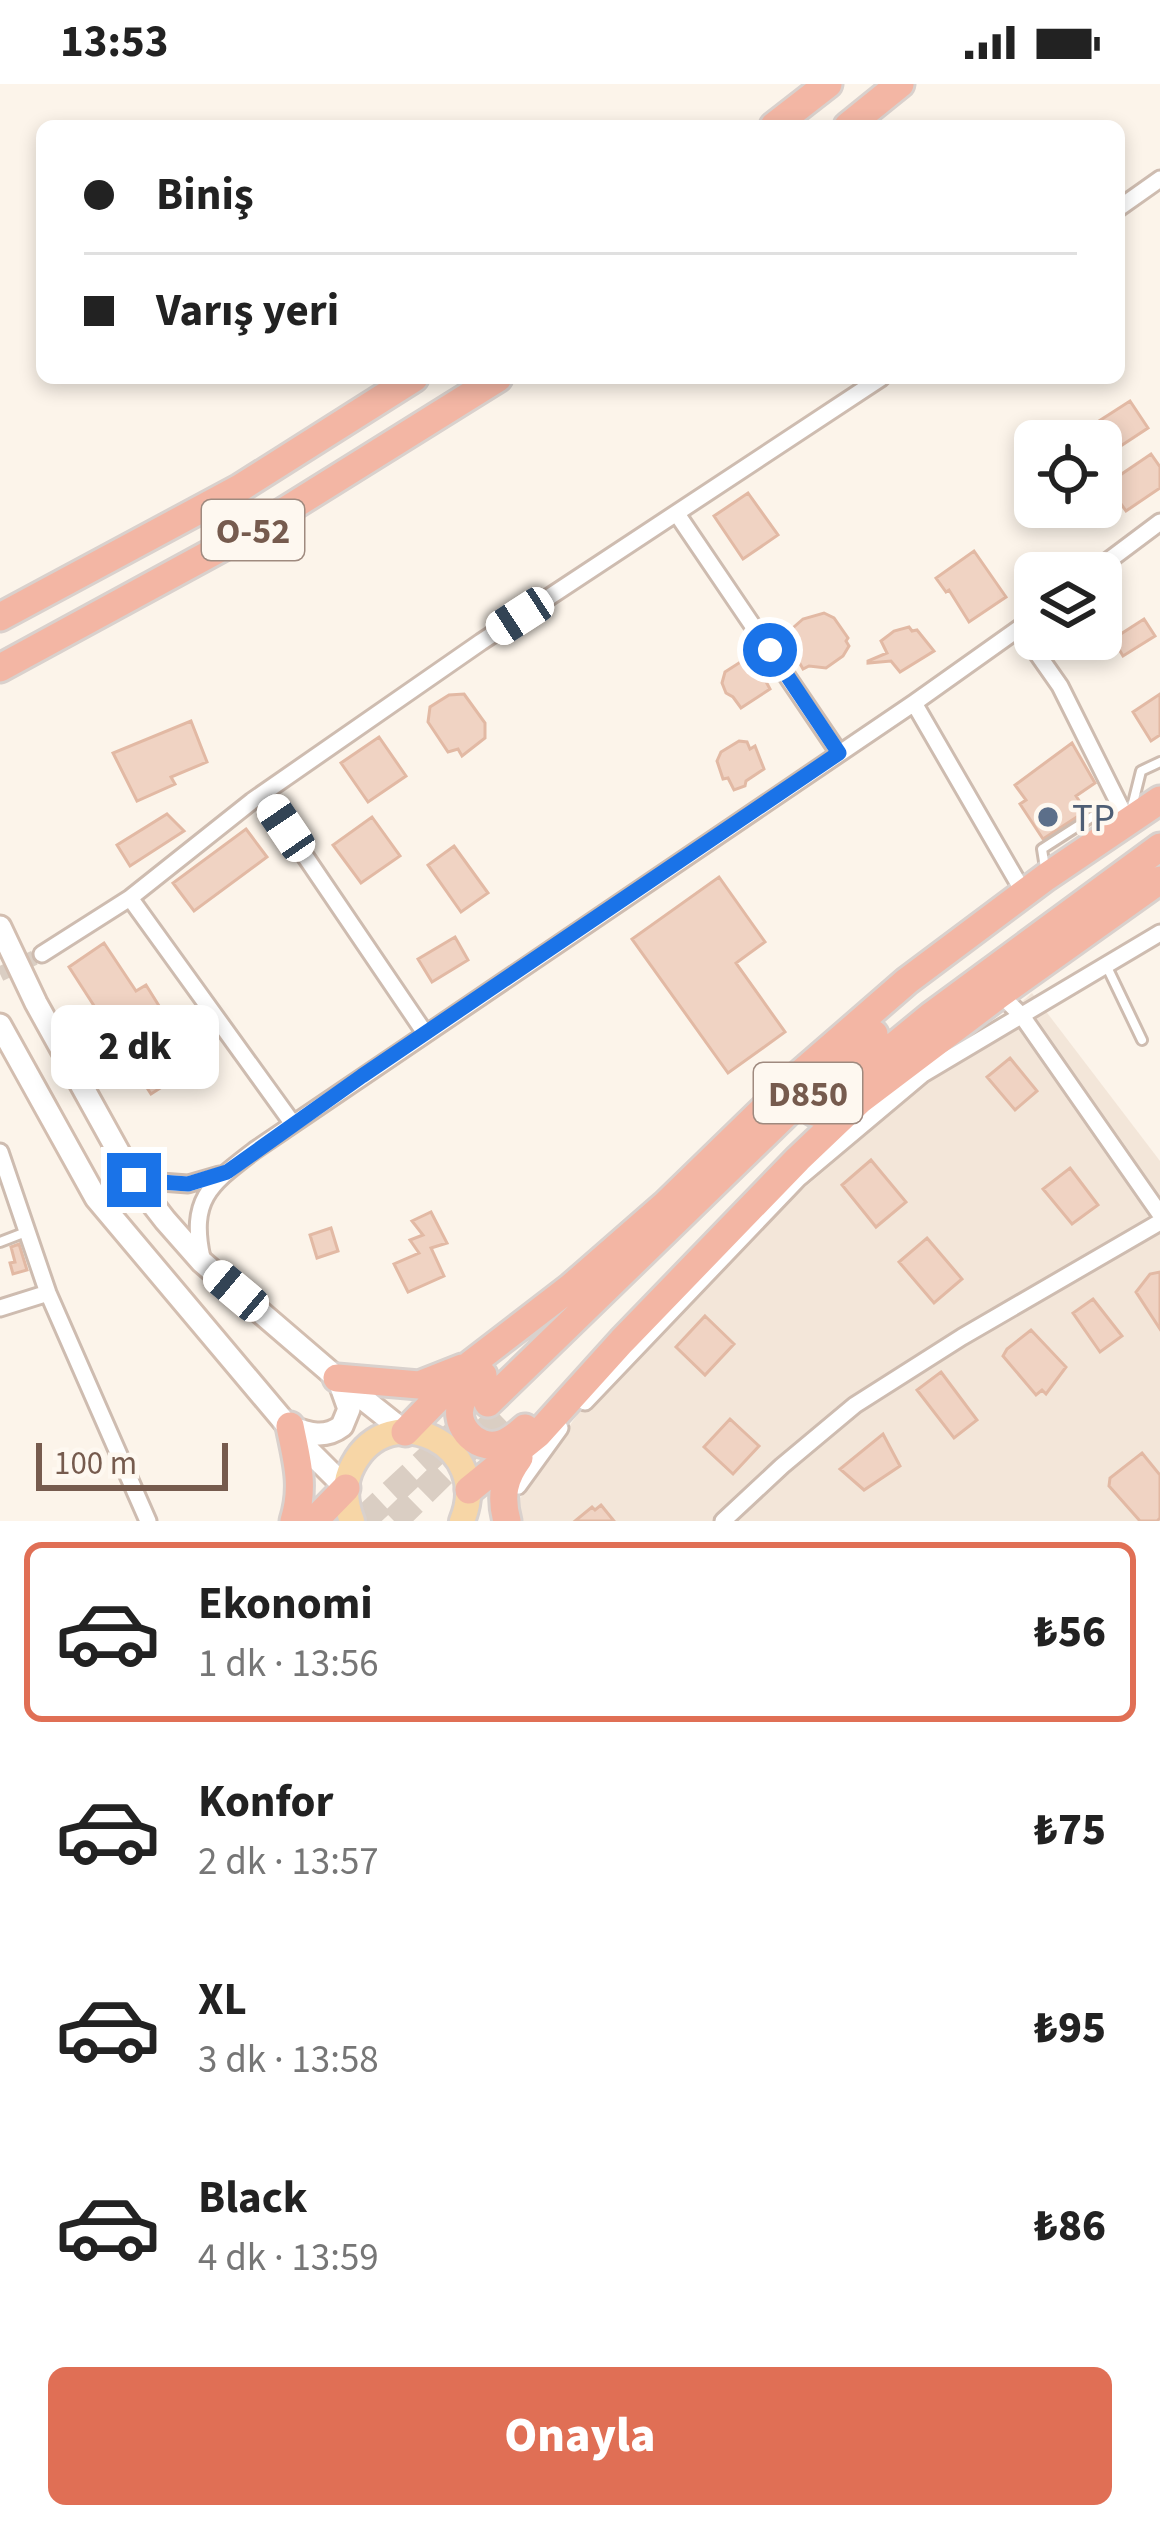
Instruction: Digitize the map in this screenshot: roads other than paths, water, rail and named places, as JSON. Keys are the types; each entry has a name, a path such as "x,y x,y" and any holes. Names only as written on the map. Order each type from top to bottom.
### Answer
{"highway":[{"path":"781,120 828,84"},
{"path":"855,120 900,84"},
{"name":"O-52","path":"0,617 240,488 405,384"},
{"name":"O-52","path":"0,668 259,527 488,384"},
{"path":"622,1341 513,1438 485,1445 468,1435 459,1415 465,1394 800,1074 907,981 1035,885 1160,800"},
{"name":"D850","path":"1160,820 1044,898 908,1004 797,1103 495,1410 818,1108 932,1015 1160,848"},
{"path":"503,1517 508,1474 538,1434 798,1160 860,1100 1160,880"},
{"path":"405,1432 472,1364 571,1288"},
{"path":"338,1378 419,1385 472,1364"},
{"path":"290,1426 301,1480 294,1521"},
{"path":"469,1490 538,1434"},
{"path":"314,1521 346,1488"}],"main road":[{"path":"352,1521 346,1488 355,1460 376,1440 405,1432 431,1436 452,1451 464,1469 469,1502 462,1521"},
{"path":"469,1490 503,1517"}],"street":[{"path":"1125,204 1160,179"},
{"path":"42,954 130,898 263,794 482,642 872,384"},
{"path":"677,514 839,753"},
{"path":"1120,552 1160,522"},
{"path":"202,1262 196,1224 209,1188 227,1172 1014,632"},
{"path":"1042,660 1060,686 1128,822"},
{"path":"914,703 1035,885"},
{"path":"263,794 425,1034"},
{"path":"130,898 293,1124"},
{"path":"0,927 36,1003 134,1180 202,1262 405,1432"},
{"path":"503,1517 524,1475 559,1429 798,1179 923,1074 1160,933"},
{"path":"723,1521 855,1405 1160,1218 1022,1016 1000,994"},
{"path":"0,1025 96,1198 308,1450 346,1488"},
{"path":"0,1152 48,1292 148,1521"},
{"path":"134,1180 188,1184 227,1172"},
{"path":"0,1307 48,1292"},
{"path":"290,1426 325,1435 342,1426 349,1408 338,1378"}],"lane":[{"path":"1128,822 1142,771 1160,761"},
{"path":"1106,966 1142,1040"},
{"path":"0,1242 26,1232"}],"tunnel":[{"path":"0,974 42,954"},
{"path":"362,1521 488,1403"},
{"path":"394,1521 501,1416"}],"place":[{"name":"TP","path":"1048,817"}]}
